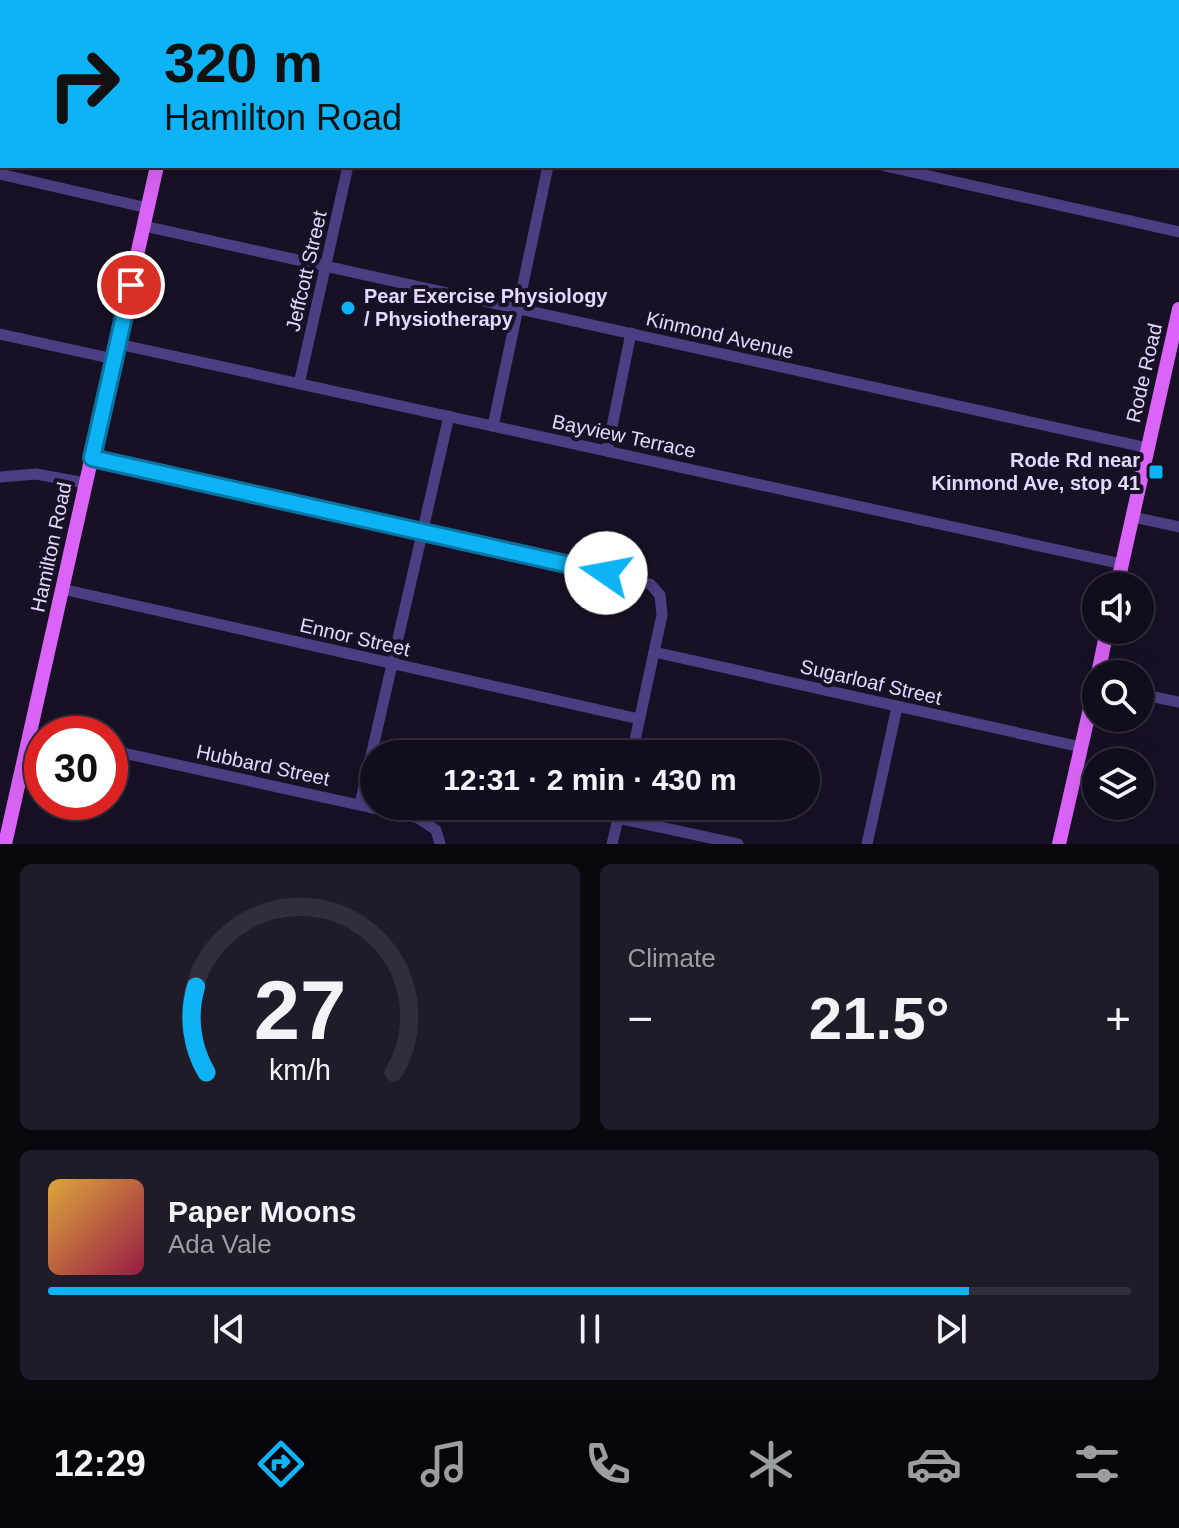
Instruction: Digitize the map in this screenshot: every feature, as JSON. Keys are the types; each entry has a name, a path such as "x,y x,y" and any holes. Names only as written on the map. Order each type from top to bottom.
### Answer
{"main road":[{"name":"Hamilton Road","path":"39,716 62,589 157,168"},
{"name":"Rode Road","path":"1120,572 1148,448 1175,349 1179,309"},
{"path":"1059,844 1085,732"},
{"name":"Hamilton Road","path":"5,844 24,777"}],"street":[{"name":"Jeffcott Street","path":"299,384 348,168"},
{"path":"493,426 548,168"},
{"path":"894,168 1179,232"},
{"path":"0,174 148,208"},
{"name":"Kinmond Avenue","path":"144,226 1148,448"},
{"path":"607,451 631,333"},
{"path":"0,334 114,359"},
{"name":"Bayview Terrace","path":"118,344 1122,564"},
{"path":"375,740 449,416"},
{"path":"92,458 650,584 658,591 662,615 635,740"},
{"path":"0,477 46,474 85,483"},
{"path":"1133,517 1179,527"},
{"name":"Ennor Street","path":"62,589 639,719"},
{"name":"Sugarloaf Street","path":"654,652 1081,747"},
{"path":"1154,697 1179,702"},
{"path":"867,844 897,707"},
{"name":"Hubbard Street","path":"128,754 360,804"},
{"name":"Hubbard Street","path":"421,820 436,830 440,844"},
{"path":"612,844 617,820"},
{"path":"649,820 738,844"}],"place":[{"name":"Pear Exercise Physiology / Physiotherapy","path":"348,308"},
{"name":"Rode Rd near Kinmond Ave, stop 41","path":"1156,472"}],"route":[{"path":"131,285 92,458 606,573"}]}
